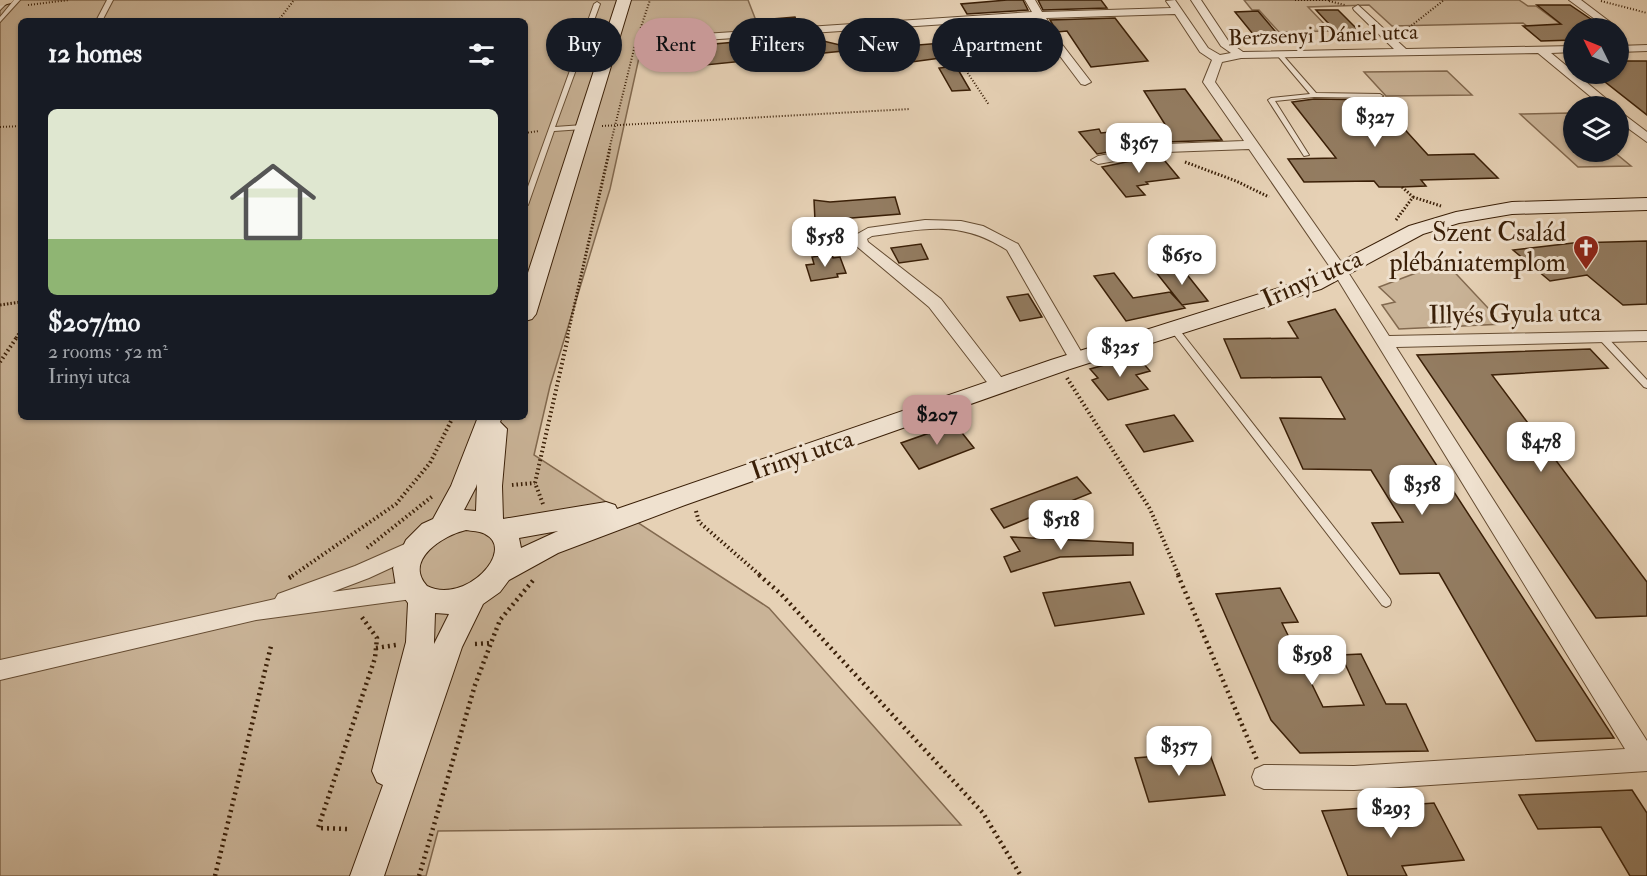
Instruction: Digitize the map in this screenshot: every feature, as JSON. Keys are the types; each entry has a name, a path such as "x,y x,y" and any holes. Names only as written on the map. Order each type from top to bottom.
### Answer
{"street":[{"path":"528,304 624,0"},
{"path":"1030,0 1056,44 1085,82"},
{"path":"1170,0 1204,50 1218,59"},
{"path":"1196,0 1225,44 1241,55"},
{"path":"1574,0 1600,18"},
{"path":"1358,8 1404,53"},
{"path":"1016,18 1040,15 1178,12"},
{"path":"717,36 932,22"},
{"path":"1629,39 1644,48"},
{"path":"1629,49 1644,48"},
{"path":"1540,49 1597,96"},
{"name":"Berzsenyi Dániel utca","path":"1563,49 1241,55 1218,59 1209,82 1339,269 1646,759"},
{"path":"1629,123 1647,138"},
{"path":"1098,160 1153,150 1253,145"},
{"name":"Irinyi utca","path":"502,571 548,534 684,496 1068,362 1175,330 1314,284 1416,230 1489,211 1536,207 1647,204"},
{"path":"999,386 935,303 861,244 859,237 868,232 939,224 979,227 996,234 1012,247 1068,362"},
{"name":"Illyés Gyula utca","path":"1385,342 1647,336"},
{"path":"442,526 463,486 489,420"},
{"path":"495,526 489,486 497,420"},
{"path":"0,670 256,611 359,597 417,594 446,602 473,596 485,589 502,571 509,549 507,538 495,526 466,520 442,526 431,532 414,548 408,559 407,581 417,594 420,642 391,755 367,876"},
{"name":"Irinyi utca","path":"495,526 548,534"},
{"path":"256,611 362,572 414,548"},
{"path":"367,876 448,645 473,596"},
{"path":"1264,777 1354,778 1646,759"}],"lane":[{"path":"0,8 6,2 17,0"},
{"path":"101,18 110,0"},
{"path":"0,20 6,2"},
{"path":"528,196 597,4"},
{"path":"1279,54 1314,95"},
{"path":"1306,155 1271,99 1314,95 1380,96"},
{"path":"551,129 583,127"},
{"path":"1175,330 1386,602"},
{"path":"1603,338 1647,385"}],"path":[{"path":"6,2 69,0"},
{"path":"280,18 294,0"},
{"path":"418,876 475,685 491,643 501,620 548,562 548,534 535,483 615,125 635,45 650,0"},
{"path":"1295,0 1331,0"},
{"path":"1325,0 1358,8"},
{"path":"1391,40 1444,0"},
{"path":"1595,0 1647,13"},
{"path":"965,72 989,105"},
{"path":"583,127 910,109"},
{"path":"0,127 18,126"},
{"path":"1153,150 1236,181 1300,212"},
{"path":"1380,248 1413,197 1402,187"},
{"path":"0,305 18,302"},
{"path":"0,362 18,335"},
{"path":"1068,362 1150,509 1264,777"},
{"path":"280,584 396,504 430,463 452,420"},
{"path":"489,486 535,483"},
{"path":"362,572 360,559 364,551 428,499 446,489 463,486"},
{"path":"684,496 699,522 781,594 983,813 1021,876"},
{"path":"347,829 318,828 375,658 377,638 359,613 359,597"},
{"path":"215,876 271,646"}],"shaded area":[{"path":"0,0 748,0 755,18 729,18 729,38 717,39 717,18 634,18 634,72 636,72 610,189 550,386 534,455 769,608 961,825 438,831 426,876 0,876"},
{"path":"1244,0 1519,0 1528,6 1536,6 1563,26 1563,29 1532,30 1523,23 1392,26 1369,5 1308,7 1331,31 1279,32 1259,10 1252,10"},
{"path":"1447,71 1472,95 1386,96 1364,72"},
{"path":"1563,113 1563,153 1520,114"},
{"path":"1573,162 1626,162 1631,166 1578,167"},
{"path":"1445,262 1503,324 1399,329 1382,305 1395,302 1379,287"}],"building":[{"path":"1023,0 1028,10 967,14 961,4"},
{"path":"1038,0 1101,0 1107,8 1043,10"},
{"path":"1537,5 1570,5 1589,18 1563,18 1563,40 1541,41 1523,26 1561,24"},
{"path":"1316,10 1338,10 1364,36 1341,37"},
{"path":"1258,11 1281,38 1257,39 1235,12"},
{"path":"1115,18 1148,61 1091,67 1067,31 1063,31 1063,20"},
{"path":"826,42 838,44 838,52 826,53"},
{"path":"729,43 729,63 717,64 717,44"},
{"path":"932,44 932,59 920,61 920,45"},
{"path":"1629,61 1647,61 1647,115 1629,101 1629,96 1623,96 1608,84 1629,84"},
{"path":"941,72 960,72 970,90 952,91"},
{"path":"1185,89 1222,140 1166,142 1097,154 1079,132 1099,129 1101,133 1166,126 1144,91"},
{"path":"1314,99 1378,100 1428,155 1474,154 1498,178 1421,180 1426,186 1402,187 1379,187 1374,181 1304,182 1288,159 1336,158 1292,102"},
{"path":"1160,155 1179,178 1146,182 1148,184 1137,186 1145,195 1126,197 1102,167"},
{"path":"895,197 900,214 815,221 814,200 830,202"},
{"name":"Szent Család plébániatemplom","path":"1647,241 1647,304 1623,305 1587,275 1550,281 1513,250 1573,243"},
{"path":"921,244 928,259 899,263 891,248"},
{"path":"832,254 833,258 840,257 846,273 837,274 838,277 811,281 806,265 814,264 812,257"},
{"path":"1181,267 1208,301 1182,305 1155,271"},
{"path":"1114,273 1133,298 1170,292 1185,308 1126,321 1094,276"},
{"path":"1028,294 1042,317 1020,321 1007,297"},
{"path":"1335,309 1614,738 1536,741 1439,573 1400,574 1372,523 1403,522 1371,470 1303,469 1280,418 1345,419 1321,377 1241,378 1224,339 1298,338 1288,322"},
{"path":"1590,349 1608,368 1492,375 1647,582 1647,616 1596,618 1417,355"},
{"path":"1137,356 1150,371 1136,375 1148,389 1108,400 1092,380 1098,378 1090,369"},
{"path":"1174,415 1193,441 1144,452 1126,425"},
{"path":"955,424 974,448 919,469 901,443"},
{"path":"1077,477 1091,493 1004,528 991,509"},
{"path":"1011,537 1133,543 1133,555 1060,557 1011,572 1004,557 1020,551"},
{"path":"1130,582 1144,614 1055,626 1043,593"},
{"path":"1280,588 1298,622 1282,623 1323,707 1364,705 1341,655 1361,654 1386,704 1406,704 1428,751 1300,753 1271,720 1216,594"},
{"path":"1209,752 1225,795 1149,802 1135,758"},
{"path":"1632,790 1647,813 1647,876 1630,876 1601,827 1538,829 1519,795"},
{"path":"1434,803 1464,860 1402,866 1407,876 1348,876 1322,811"}],"place":[{"name":"Szent Család plébániatemplom","path":"1586,271"}]}
